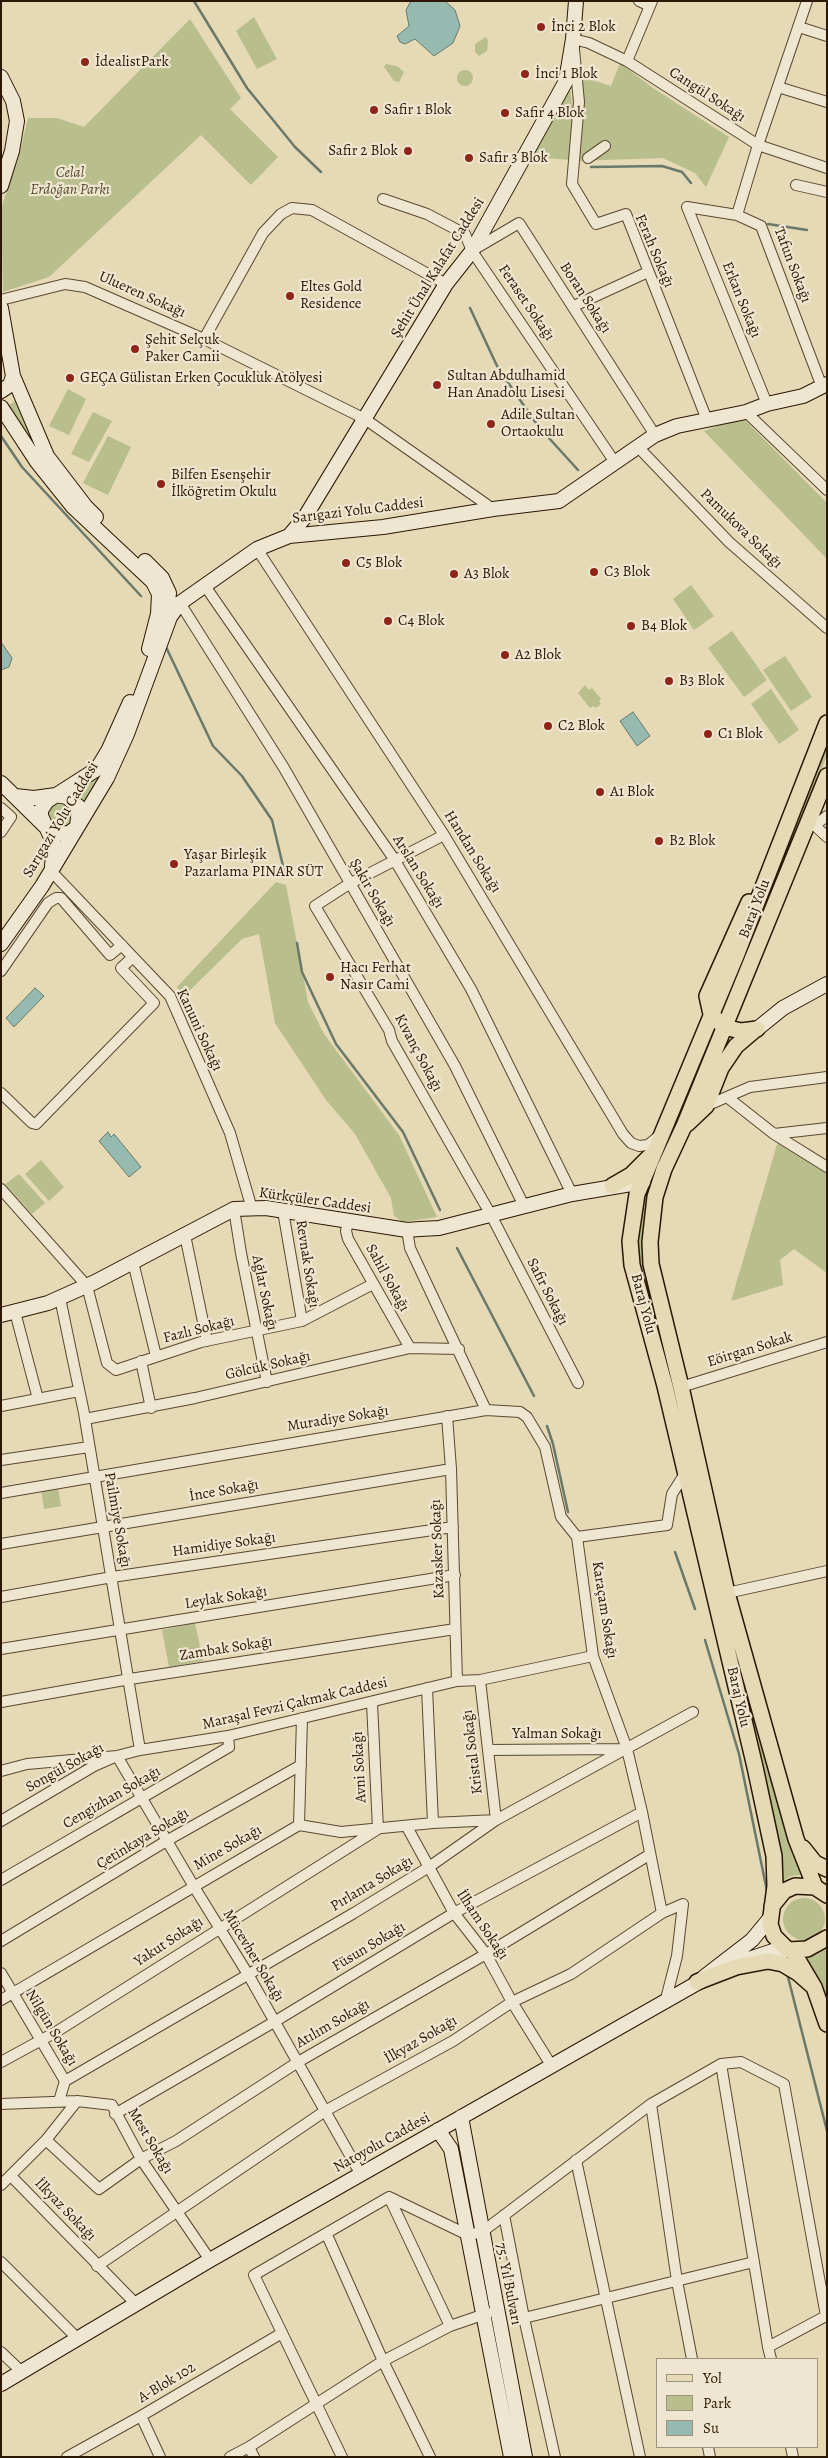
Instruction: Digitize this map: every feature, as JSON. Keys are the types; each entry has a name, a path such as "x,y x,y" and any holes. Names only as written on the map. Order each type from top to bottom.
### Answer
{"main road":[{"name":"Baraj Yolu","path":"822,1889 796,1839 720,1595 632,1265 630,1241 637,1194 772,866 826,727"},
{"name":"Baraj Yolu","path":"771,1912 776,1886 774,1856 720,1595 681,1387 651,1264 652,1219 655,1197 664,1169 813,823 827,776"},
{"path":"711,1014 724,1027 741,1031 757,1029"},
{"path":"721,1068 736,1046 757,1029"},
{"path":"684,1126 706,1106 724,1059 723,1051 716,1045 706,1042 699,1045"},
{"path":"612,1186 644,1163 656,1148"},
{"path":"643,1182 664,1169"},
{"path":"666,1391 681,1387"},
{"path":"796,1839 815,1863 827,1869"},
{"path":"822,1889 795,1886 784,1891 771,1912 774,1936 790,1950 814,1987 827,2024"},
{"path":"790,1950 807,1949 827,1938"},
{"path":"698,1982 736,1967 768,1961 783,1964 798,1973 814,1987"}],"street":[{"name":"Şehit Ünal Kalafat Caddesi","path":"289,536 305,517 446,284 472,251 566,80 573,39 576,1"},
{"path":"627,61 651,4 639,1"},
{"path":"737,215 806,1"},
{"path":"799,27 827,36"},
{"name":"Cangül Sokağı","path":"573,39 589,43 627,61 758,145 827,168"},
{"name":"Ferah Sokağı","path":"573,39 579,102 572,184 596,224 626,214 707,420"},
{"path":"1,77 13,101 17,122 12,151 1,186"},
{"path":"778,87 827,102"},
{"path":"588,158 605,146"},
{"path":"796,185 827,192"},
{"name":"Feraset Sokağı","path":"383,199 427,214 465,234 472,251 614,461"},
{"name":"Tafun Sokağı","path":"687,207 737,215 756,222 765,231 824,386"},
{"name":"Erkan Sokağı","path":"687,207 767,404"},
{"path":"204,339 262,233 280,214 292,208 312,210 446,284"},
{"name":"Boran Sokağı","path":"472,251 519,223 655,435"},
{"path":"574,306 648,272"},
{"name":"Ulueren Sokağı","path":"2,309 65,284 85,287 204,339 365,419 493,509"},
{"path":"2,309 14,376 47,456 86,507 162,578 169,593 168,614 160,640"},
{"path":"1,390 10,385 14,376"},
{"name":"Sarıgazi Yolu Caddesi","path":"1,944 51,871 107,778 127,734 160,640 170,618 180,603 257,549 289,536 383,527 493,509 559,501 614,461 655,435 677,426 746,412 767,404 803,396 824,386"},
{"path":"1,407 37,462 72,506 152,582 159,594 158,614"},
{"path":"746,412 827,490"},
{"name":"Pamukova Sokağı","path":"638,447 729,542 827,628"},
{"name":"Handan Sokağı","path":"257,549 444,835 623,1134 631,1143 639,1146 648,1145 656,1140 663,1130"},
{"path":"51,871 54,844 41,816 41,810 46,801 97,769 108,751 130,703 162,601 169,593 178,593 205,586"},
{"name":"Arslan Sokağı","path":"205,586 394,859 472,988 572,1194"},
{"name":"Şakir Sokağı","path":"180,603 284,768 455,1066 524,1206"},
{"path":"1,783 47,830 59,835 69,833 77,827 79,807 67,797 56,795 34,798 15,796"},
{"path":"1,808 11,817 1,832"},
{"path":"827,816 813,823 827,837"},
{"name":"Kıvanç Sokağı","path":"444,835 394,859 349,884 315,906 389,1030 392,1041 491,1214"},
{"name":"Kanuni Sokağı","path":"51,871 170,997 230,1133 252,1209"},
{"path":"1,971 48,903 56,898 61,898 154,1003 36,1124 32,1123 1,1093"},
{"path":"110,955 122,946"},
{"path":"121,968 133,957"},
{"path":"757,1029 783,1008 827,984"},
{"path":"706,1106 750,1087 827,1077"},
{"path":"727,1097 774,1134 827,1168"},
{"path":"774,1134 827,1128"},
{"name":"Kürkçüler Caddesi","path":"8,1314 60,1298 87,1286 234,1209 284,1211 407,1230 439,1228 572,1194 643,1182"},
{"path":"1,1189 87,1286"},
{"name":"Ağlar Sokağı","path":"234,1209 267,1382"},
{"name":"Revnak Sokağı","path":"284,1211 302,1321"},
{"name":"Safir Sokağı","path":"491,1214 578,1383"},
{"name":"Sahil Sokağı","path":"348,1221 346,1231 348,1239 410,1348"},
{"path":"407,1230 410,1248 486,1410 520,1412 527,1417 545,1447 561,1517 578,1536 667,1524 672,1494 686,1472"},
{"path":"186,1234 207,1341"},
{"path":"133,1262 156,1356"},
{"name":"Fazlı Sokağı","path":"87,1286 109,1366 121,1369 156,1356 207,1341 302,1321 373,1284"},
{"name":"Pailmiye Sokağı","path":"60,1298 104,1527 140,1750"},
{"path":"8,1314 38,1399"},
{"name":"Eöirgan Sokak","path":"681,1387 827,1342"},
{"name":"Gölcük Sokağı","path":"84,1419 151,1408 410,1348 459,1349"},
{"path":"141,1361 151,1408"},
{"path":"1,1406 79,1391"},
{"name":"Muradiye Sokağı","path":"1,1493 486,1410"},
{"name":"Kazasker Sokağı","path":"447,1416 451,1469 457,1681"},
{"path":"1,1460 89,1446"},
{"name":"İnce Sokağı","path":"1,1544 451,1469"},
{"name":"Hamidiye Sokağı","path":"1,1597 112,1577 452,1527"},
{"name":"Karaçam Sokağı","path":"578,1536 593,1656 626,1749 642,1812 662,1914"},
{"path":"720,1595 827,1571"},
{"name":"Leylak Sokağı","path":"1,1649 455,1575"},
{"name":"Zambak Sokağı","path":"1,1702 130,1679 455,1629"},
{"name":"Maraşal Fevzi Çakmak Caddesi","path":"1,1771 28,1764 118,1756 140,1750 228,1736 372,1703 457,1681 480,1680 593,1656"},
{"name":"Kristal Sokağı","path":"480,1680 496,1820"},
{"path":"427,1688 433,1822"},
{"name":"Avni Sokağı","path":"372,1703 378,1829"},
{"name":"Pırlanta Sokağı","path":"66,2081 249,1976 429,1867 496,1820 693,1712"},
{"path":"302,1718 299,1825 341,1832 407,1827 433,1822 496,1820"},
{"name":"Cengizhan Sokağı","path":"1,1880 229,1746 228,1736"},
{"name":"Yalman Sokağı","path":"488,1750 626,1749"},
{"name":"Mücevher Sokağı","path":"118,1756 193,1886 249,1976 360,2173"},
{"name":"Songül Sokağı","path":"1,1821 94,1766 118,1756"},
{"name":"Çetinkaya Sokağı","path":"1,1941 168,1840 301,1765"},
{"name":"Füsun Sokağı","path":"116,2114 274,2022 454,1913 642,1812"},
{"name":"Mine Sokağı","path":"1,2000 299,1825"},
{"name":"İlham Sokağı","path":"407,1827 454,1913 486,1954 512,2002 551,2065"},
{"name":"Yakut Sokağı","path":"1,2062 41,2040 378,1829"},
{"name":"Atılım Sokağı","path":"46,2140 99,2189 141,2159 176,2141 298,2062 486,1954 650,1855"},
{"name":"İlkyaz Sokağı","path":"97,2266 325,2111 453,2041 512,2002 571,1974 662,1914 683,1904 677,1956 666,1999"},
{"path":"698,1982 752,1940 771,1912"},
{"name":"Natoyolu Caddesi","path":"1,2384 135,2303 666,1999 752,1957 776,1950 790,1950"},
{"name":"Nilgün Sokağı","path":"1,1973 66,2081 59,2101"},
{"path":"389,2197 468,2235 482,2232 651,2104 721,2064 742,2062 784,2084 826,2316 768,2347"},
{"path":"721,2064 771,2358"},
{"path":"1,2185 46,2140 77,2101"},
{"name":"Mest Sokağı","path":"1,2104 77,2101 112,2105 141,2159 210,2260"},
{"path":"651,2104 677,2281 692,2358"},
{"name":"75. Yıl Bulvarı","path":"461,2117 482,2232 490,2312 511,2457"},
{"name":"75. Yıl Bulvarı","path":"438,2130 451,2149 468,2235 490,2312 525,2457"},
{"path":"576,2160 640,2457"},
{"name":"İlkyaz Sokağı","path":"11,2176 135,2303"},
{"path":"342,2457 254,2275 327,2235 389,2197"},
{"path":"389,2197 450,2326"},
{"path":"504,2215 524,2318 555,2457"},
{"path":"327,2235 383,2361 430,2457"},
{"path":"1,2262 77,2338"},
{"path":"524,2318 754,2262"},
{"path":"230,2457 252,2452 317,2403 383,2361 450,2326 490,2312"},
{"name":"A-Blok 102","path":"71,2456 282,2333"},
{"path":"1,2352 22,2372"},
{"path":"141,2416 160,2457"}],"green space":[{"path":"254,17 277,59 257,69 236,31"},
{"name":"Celal Erdoğan Parkı","path":"190,19 241,98 230,109 278,157 251,185 201,135 49,277 3,292 1,208 18,160 28,118 57,118 84,127"},
{"path":"486,37 488,41 487,51 479,56 475,52 475,44"},
{"path":"620,63 653,88 729,137 706,187 695,173 663,158 577,161 580,76 611,86"},
{"path":"386,64 397,66 404,72 399,82 394,81 384,67"},
{"path":"465,70 471,72 473,78 471,84 465,86 459,84 457,78 459,72"},
{"path":"570,87 573,112 570,160 532,157"},
{"path":"68,389 86,399 69,435 49,426"},
{"path":"18,399 39,449 6,407"},
{"path":"93,412 112,421 89,462 71,454"},
{"path":"742,417 827,503 827,559 704,431"},
{"path":"108,436 131,447 108,495 83,483"},
{"path":"691,585 714,616 694,630 673,599"},
{"path":"732,631 767,680 744,697 708,648"},
{"path":"785,656 812,697 791,711 763,670"},
{"path":"585,685 589,690 592,688 601,699 599,701 601,704 596,708 593,706 590,708 578,693"},
{"path":"771,689 799,730 779,744 751,704"},
{"path":"827,737 827,755 728,1013 721,1009"},
{"path":"102,772 85,802 73,789"},
{"path":"55,802 65,802 72,809 72,819 65,826 55,826 48,819 48,809"},
{"path":"276,882 286,885 308,1002 324,1034 399,1135 437,1217 403,1222 394,1216 391,1198 355,1134 326,1100 275,1023 259,934 242,939 183,997 177,987"},
{"path":"712,1027 719,1030 660,1162 656,1160 677,1119"},
{"path":"778,1141 827,1173 827,1273 794,1249 780,1260 783,1285 731,1301"},
{"path":"41,1160 64,1187 49,1201 25,1174"},
{"path":"19,1174 45,1203 32,1214 5,1184"},
{"path":"645,1187 650,1188 645,1231 674,1377 669,1378 640,1266 637,1233"},
{"path":"58,1487 61,1506 44,1509 41,1490"},
{"path":"195,1623 203,1661 169,1667 162,1630"},
{"path":"751,1704 787,1839 801,1875 791,1876 780,1883 747,1706"},
{"path":"800,1898 808,1898 819,1904 825,1919 819,1934 808,1940 800,1940 789,1934 783,1923 783,1915 789,1904"},
{"path":"826,1947 827,2010 803,1957 815,1954"}],"water":[{"path":"411,1 445,1 455,10 460,26 453,43 434,56 415,39 405,44 400,42 397,36 409,26 406,10"},
{"path":"1,642 12,658 9,667 1,670"},
{"path":"633,712 650,736 637,746 620,721"},
{"path":"35,988 44,996 14,1027 6,1018"},
{"path":"108,1132 111,1137 114,1134 141,1167 129,1177 99,1141"}],"waterway":[{"path":"194,1 247,88 295,147 321,172"},
{"path":"591,167 662,166 682,172 691,183"},
{"path":"768,224 807,230"},
{"path":"470,308 498,368 538,426 578,470"},
{"path":"1,436 22,467 141,596"},
{"path":"166,647 213,746 242,776 272,820 284,870"},
{"path":"297,943 302,972 336,1044 403,1132 440,1210"},
{"path":"457,1248 534,1396"},
{"path":"547,1426 553,1444 568,1512"},
{"path":"675,1552 695,1609"},
{"path":"705,1640 739,1754 767,1891"},
{"path":"787,1973 827,2131"}],"place":[{"name":"İnci 2 Blok","path":"541,27"},
{"name":"İdealistPark","path":"85,62"},
{"name":"İnci 1 Blok","path":"525,74"},
{"name":"Safir 1 Blok","path":"374,110"},
{"name":"Safir 4 Blok","path":"505,113"},
{"name":"Safir 2 Blok","path":"408,151"},
{"name":"Safir 3 Blok","path":"469,158"},
{"name":"Eltes Gold Residence","path":"290,296"},
{"name":"Şehit Selçuk Paker Camii","path":"135,349"},
{"name":"GEÇA Gülistan Erken Çocukluk Atölyesi","path":"70,378"},
{"name":"Sultan Abdulhamid Han Anadolu Lisesi","path":"437,385"},
{"name":"Adile Sultan Ortaokulu","path":"491,424"},
{"name":"Bilfen Esenşehir İlköğretim Okulu","path":"161,484"},
{"name":"C5 Blok","path":"346,563"},
{"name":"C3 Blok","path":"594,572"},
{"name":"A3 Blok","path":"454,574"},
{"name":"C4 Blok","path":"388,621"},
{"name":"B4 Blok","path":"631,626"},
{"name":"A2 Blok","path":"505,655"},
{"name":"B3 Blok","path":"669,681"},
{"name":"C2 Blok","path":"548,726"},
{"name":"C1 Blok","path":"708,734"},
{"name":"A1 Blok","path":"600,792"},
{"name":"B2 Blok","path":"659,841"},
{"name":"Yaşar Birleşik Pazarlama PINAR SÜT","path":"174,864"},
{"name":"Hacı Ferhat Nasır Cami","path":"330,977"}]}
